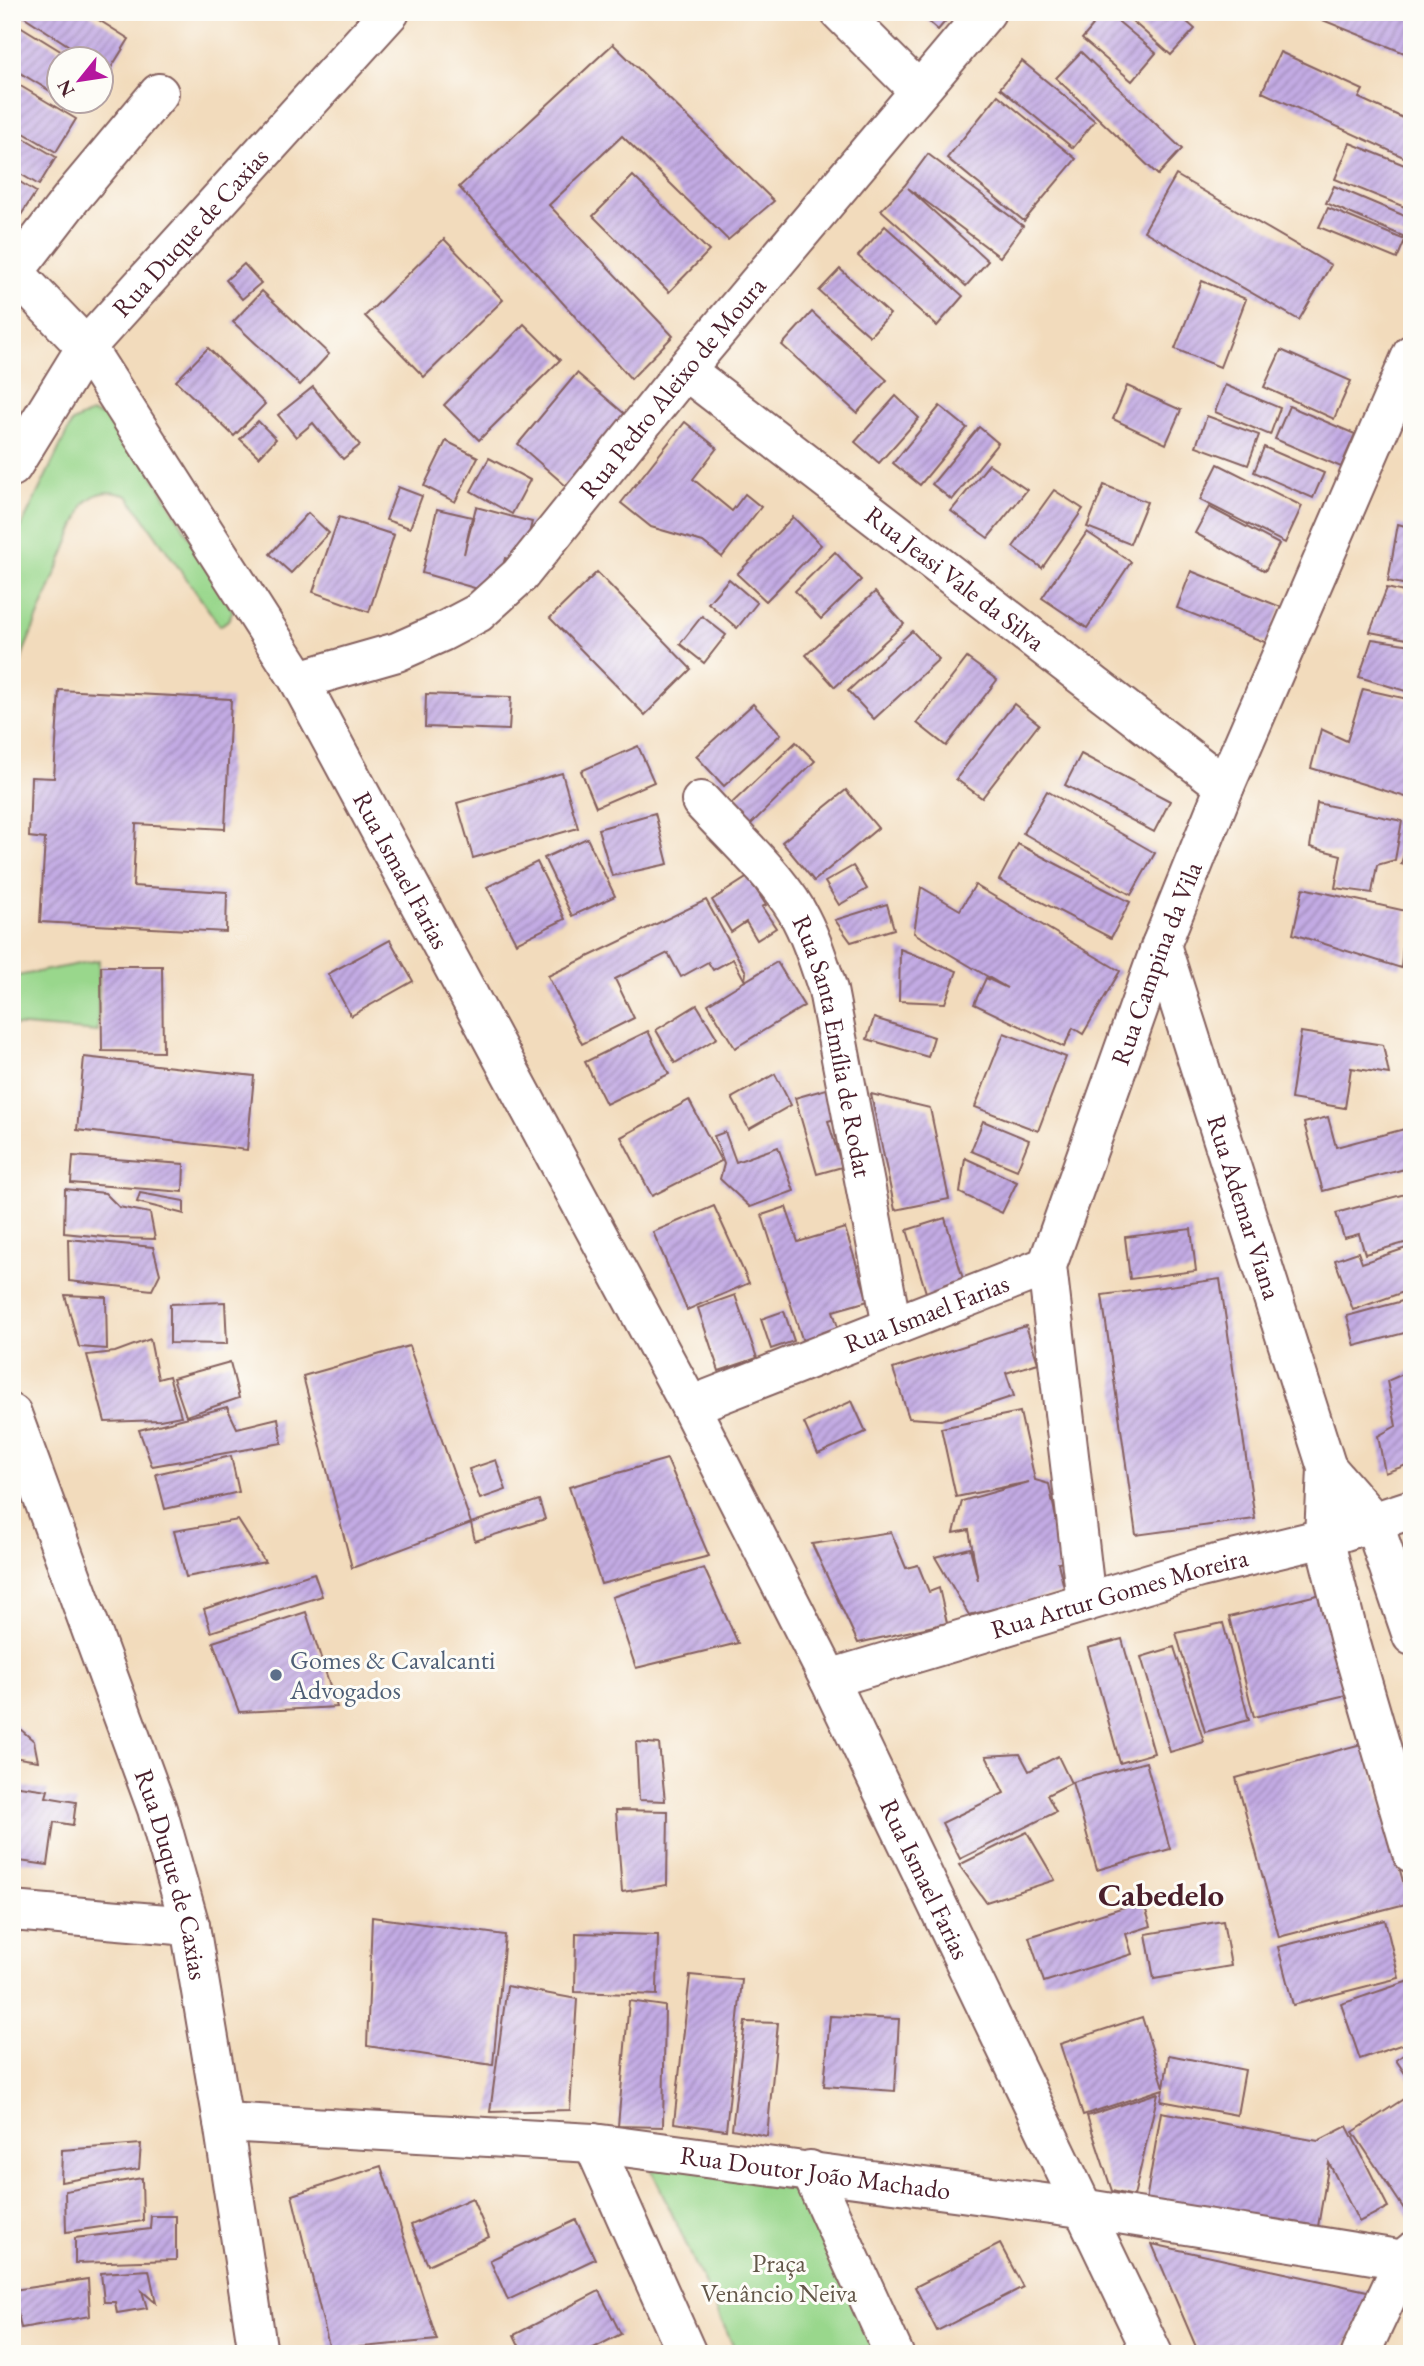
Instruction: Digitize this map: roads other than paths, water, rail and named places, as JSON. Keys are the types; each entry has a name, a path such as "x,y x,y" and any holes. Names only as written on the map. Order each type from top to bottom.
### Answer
{"street":[{"name":"Rua Duque de Caxias","path":"12,467 86,347 390,12"},
{"path":"841,12 919,91"},
{"name":"Rua Pedro Aleixo de Moura","path":"299,680 397,652 478,614 520,575 685,370 986,12"},
{"path":"13,272 159,93"},
{"name":"Rua Ismael Farias","path":"13,272 86,347 299,680 690,1406 829,1679 1153,2354"},
{"name":"Rua Campina da Vila","path":"1086,1602 1046,1266 1161,945 1225,786 1412,354"},
{"name":"Rua Jeasi Vale da Silva","path":"685,370 1225,786"},
{"name":"Rua Santa Emília de Rodat","path":"701,801 759,863 795,909 813,944 828,990 892,1326"},
{"name":"Rua Ademar Viana","path":"1161,945 1327,1468 1324,1538 1349,1637 1412,1853"},
{"name":"Rua Ismael Farias","path":"690,1406 1046,1266"},
{"name":"Rua Duque de Caxias","path":"14,1427 157,1809 190,1926 258,2354"},
{"name":"Rua Ademar Viana","path":"1327,1468 1373,1521 1412,1636"},
{"name":"Rua Artur Gomes Moreira","path":"829,1679 1200,1568 1324,1538 1412,1509"},
{"path":"12,1911 190,1926"},
{"name":"Rua Doutor João Machado","path":"223,2122 593,2143 810,2170 1408,2256"},
{"path":"593,2143 687,2354"},
{"path":"810,2170 894,2354"},
{"path":"1360,2354 1408,2256"}],"place":[{"name":"Gomes & Cavalcanti Advogados","path":"276,1675"}],"district":[{"name":"Cabedelo","path":"1161,1894"}],"park label":[{"name":"Praça Venâncio Neiva","path":"779,2278"}]}
